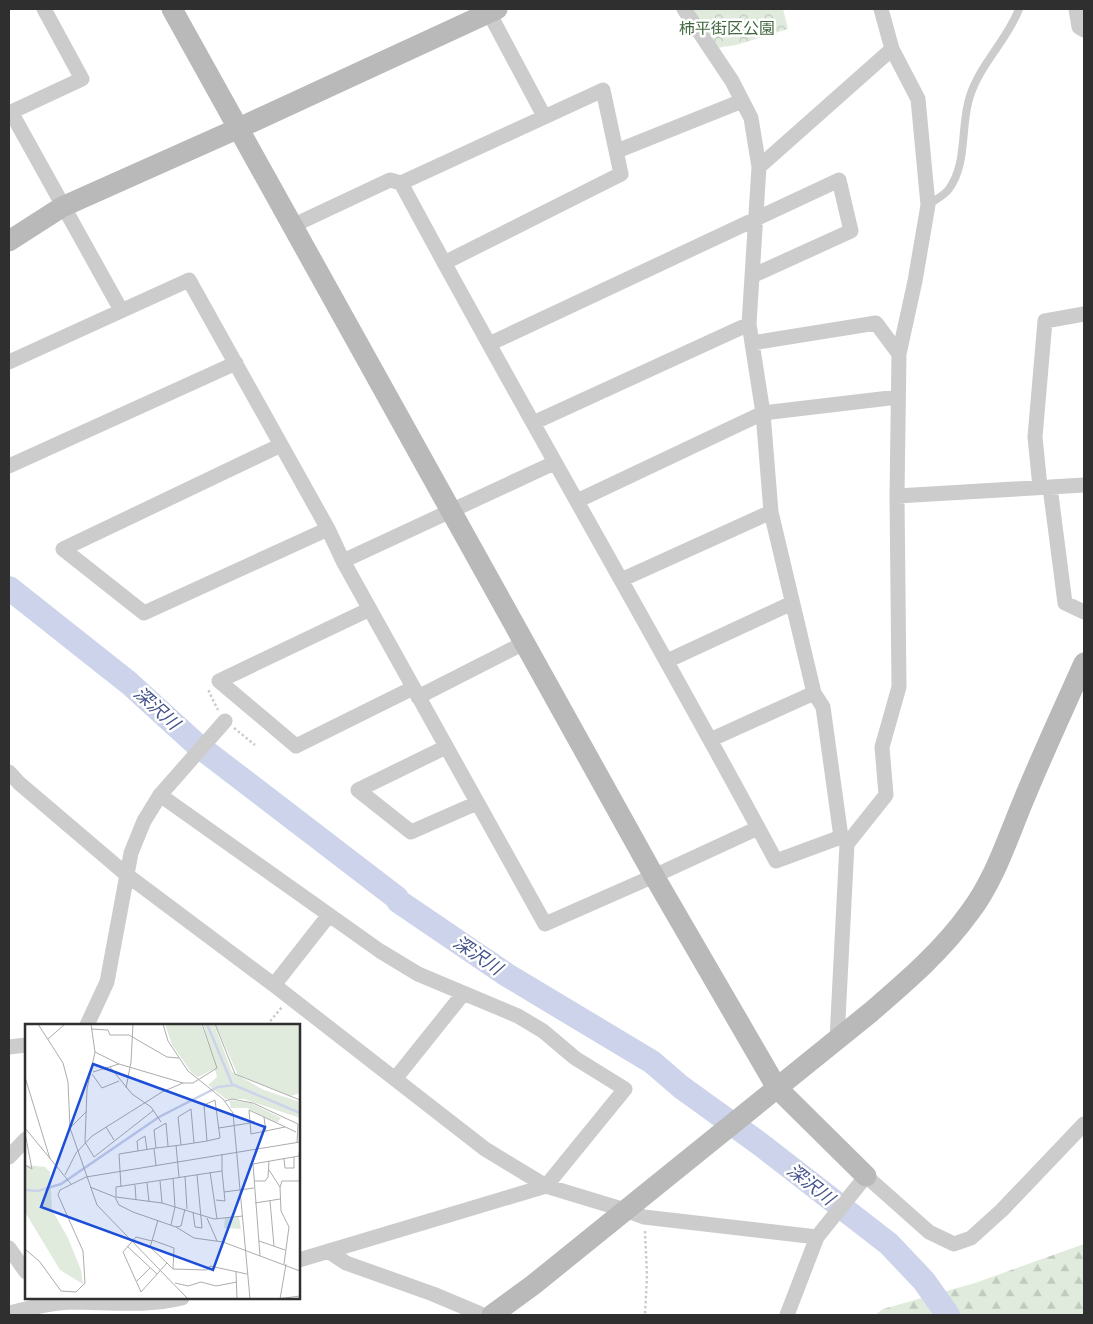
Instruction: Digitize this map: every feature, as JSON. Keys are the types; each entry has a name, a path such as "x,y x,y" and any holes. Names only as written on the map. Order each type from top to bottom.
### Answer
{"street":[{"path":"44,9 82,79 10,113 121,310"},
{"path":"172,9 526,642 654,876 777,1088 866,1177 929,1232 954,1244 971,1238 996,1216 1084,1124"},
{"path":"684,9 732,80 751,118 759,167 754,218 749,324 763,413 771,512 814,693 823,706 844,840 837,1039"},
{"path":"401,183 554,463 667,661 776,861 844,840 886,795 882,747 899,687 897,496 899,354 915,281 928,205 918,100 892,49 881,9"},
{"path":"1076,9 1079,27 1084,30"},
{"path":"9,241 62,206 239,128 491,10 544,116"},
{"path":"759,167 892,49"},
{"path":"292,226 390,180 401,183 603,90 621,174 444,263"},
{"path":"617,151 742,100"},
{"path":"489,344 754,218 839,180 851,231 752,276"},
{"path":"9,362 189,280 328,529 342,560 545,924 758,828"},
{"path":"1084,314 1045,322 1035,437 1065,603 1084,612"},
{"path":"752,343 876,323 899,354"},
{"path":"533,423 749,324"},
{"path":"9,466 236,362"},
{"path":"577,501 763,413 898,397"},
{"path":"281,445 63,550 144,613 328,529"},
{"path":"342,560 554,463"},
{"path":"897,496 1084,485"},
{"path":"621,580 771,512"},
{"path":"667,661 792,603"},
{"path":"370,609 219,681 296,746 526,642"},
{"path":"492,1315 635,1214 713,1139 913,977 944,946 971,911 990,880 1084,663"},
{"path":"710,740 814,693"},
{"path":"87,1024 107,982 131,853 144,821 160,795 225,720"},
{"path":"446,747 358,790 411,832 477,803"},
{"path":"9,772 19,783 127,875 274,984 485,1148 546,1186 635,1214 818,1237"},
{"path":"160,795 380,951 418,974 518,1016 543,1031 575,1058 625,1089 546,1186 300,1260"},
{"path":"274,984 329,915"},
{"path":"395,1079 463,994"},
{"path":"9,1047 25,1044"},
{"path":"9,1157 25,1140"},
{"path":"787,1315 818,1237 866,1177"},
{"path":"9,1248 25,1271"},
{"path":"328,1251 346,1263 433,1294 484,1315"},
{"path":"9,1313 47,1301 72,1300 137,1304 174,1299"}],"lane":[{"path":"928,205 948,191 957,175 965,115 970,94 992,52 1015,20 1020,9"}],"path":[{"path":"268,1024 290,997"},
{"path":"635,1214 647,1275 645,1315"}],"green space":[{"name":"柿平街区公園","path":"693,9 783,9 788,29 736,45 717,48 704,30"},
{"path":"1084,1244 1084,1315 875,1315 883,1309 975,1283"}],"waterway":[{"name":"深沢川","path":"9,588 129,683 196,744 397,898 398,901 507,975 652,1062 681,1087 760,1144 889,1244 924,1281 948,1315"}]}
